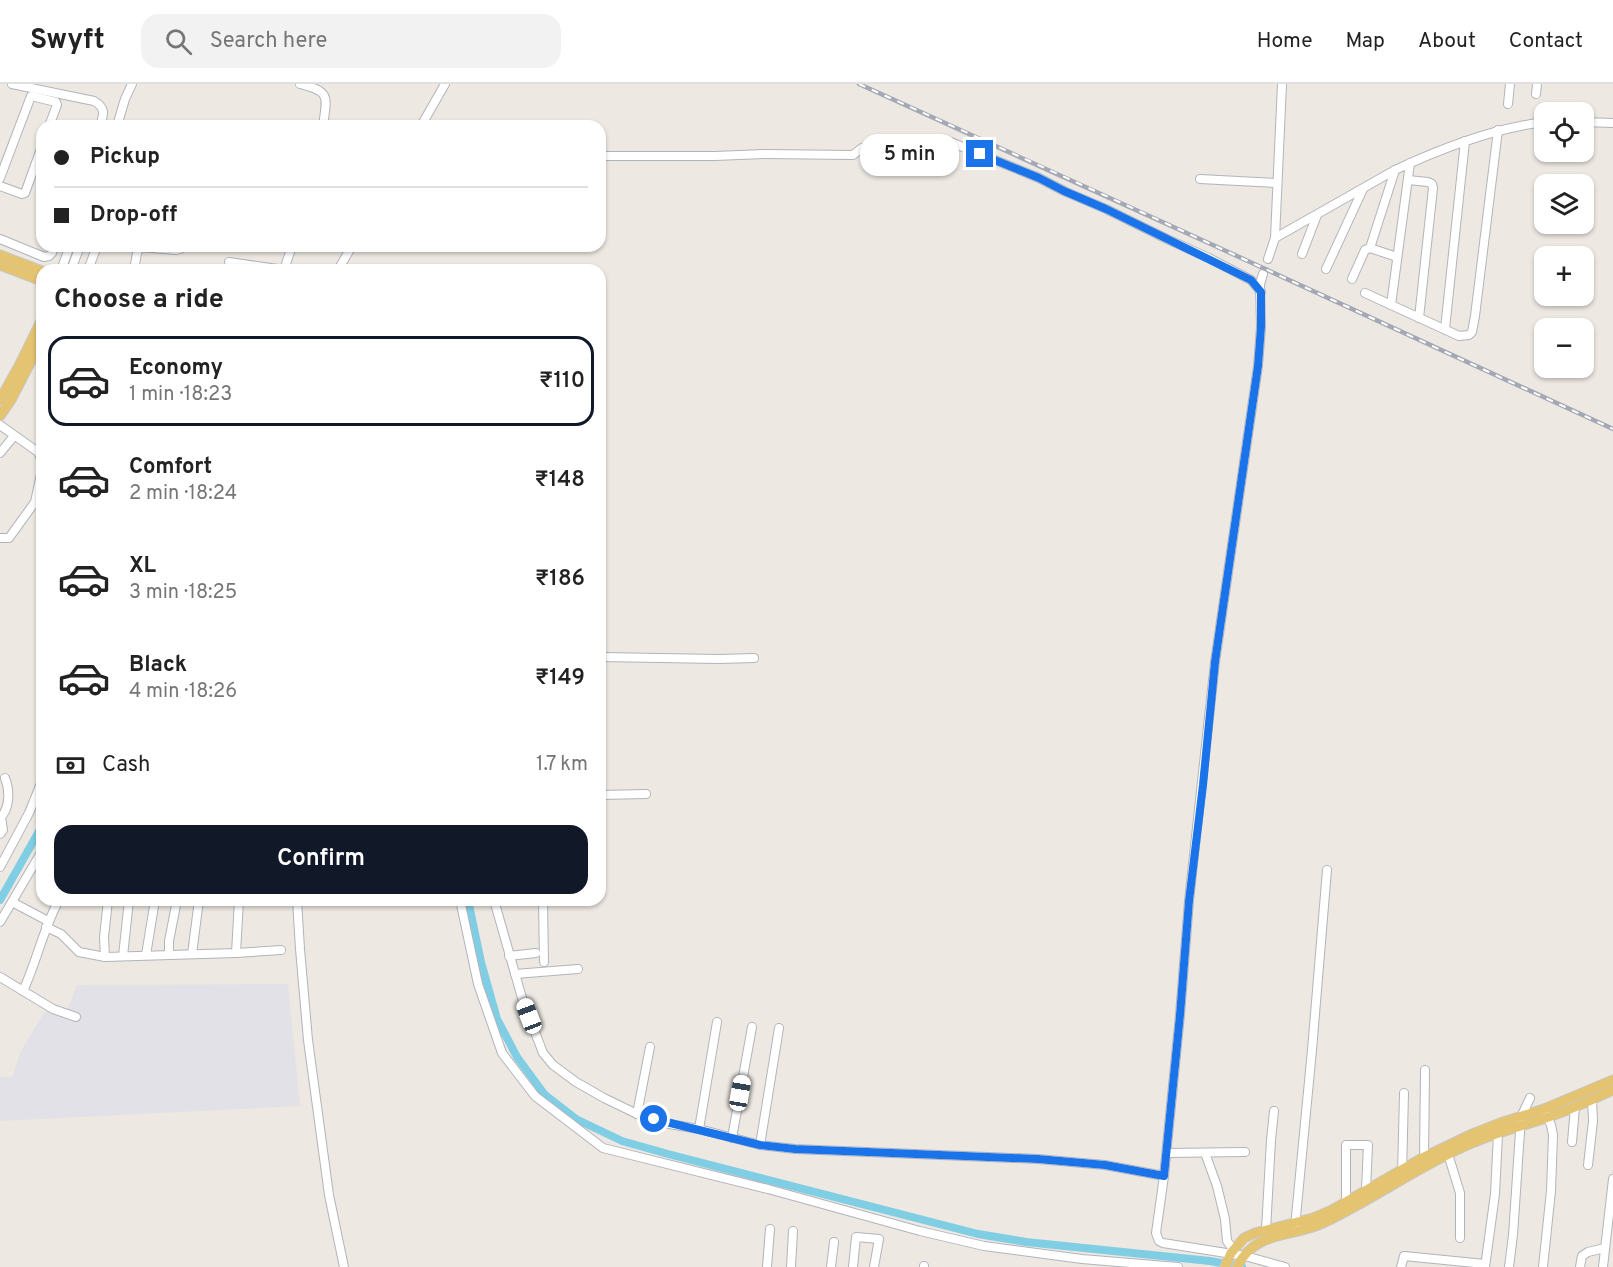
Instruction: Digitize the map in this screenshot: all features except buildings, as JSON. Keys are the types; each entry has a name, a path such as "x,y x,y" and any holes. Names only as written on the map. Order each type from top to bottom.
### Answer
{"main road":[{"path":"0,255 36,269"},
{"path":"0,265 36,279"},
{"path":"0,400 36,331"},
{"path":"0,416 36,352"},
{"path":"1546,1113 1613,1080"},
{"path":"1229,1257 1244,1238 1266,1230 1318,1225 1336,1217 1402,1180 1426,1162 1472,1134 1575,1107 1613,1090"},
{"path":"1241,1261 1252,1247 1262,1240 1332,1210 1401,1170 1498,1134 1520,1121"}],"street":[{"path":"12,84 94,101 102,107 104,113 101,120"},
{"path":"119,120 132,84"},
{"path":"300,84 322,91 325,97 324,120"},
{"path":"424,120 445,84"},
{"path":"1268,259 1275,238 1282,84"},
{"path":"1508,104 1510,84"},
{"path":"1536,94 1537,84"},
{"path":"0,178 31,96 56,102 51,120"},
{"path":"1594,122 1613,123"},
{"path":"1275,238 1410,163 1498,130 1534,123"},
{"path":"1365,293 1459,336 1469,335 1472,332 1498,130"},
{"path":"606,156 855,154 862,148 875,145 908,148 943,139 1039,178 1209,258 1251,280 1261,292"},
{"path":"1445,329 1466,141"},
{"path":"0,186 25,193 36,163"},
{"path":"1391,305 1410,163"},
{"path":"1370,248 1395,170"},
{"path":"1200,179 1277,183"},
{"path":"1408,180 1428,182 1433,188 1419,318"},
{"path":"1326,269 1363,189"},
{"path":"1302,254 1317,215"},
{"path":"0,239 44,257 52,252"},
{"path":"1352,279 1365,249 1370,248 1397,257"},
{"path":"229,262 243,264"},
{"path":"1263,274 1260,284 1261,327 1258,366 1215,662 1189,901 1167,1154 1156,1233 1159,1241 1164,1243 1241,1261 1285,1267"},
{"path":"0,425 36,449"},
{"path":"0,453 14,436"},
{"path":"0,538 9,538 36,497"},
{"path":"606,657 719,660 754,658"},
{"path":"0,834 3,830 0,817 6,809 8,795 5,778"},
{"path":"606,795 646,795"},
{"path":"0,867 36,796"},
{"path":"0,922 36,861"},
{"path":"1295,1227 1327,870"},
{"path":"12,902 61,934 79,952 105,957 281,950"},
{"path":"23,991 47,924 56,906"},
{"path":"105,957 104,937 107,906"},
{"path":"123,956 128,906"},
{"path":"146,955 155,906"},
{"path":"169,955 169,941 176,906"},
{"path":"192,954 198,906"},
{"path":"236,953 239,906"},
{"path":"298,906 309,1040 329,1195 344,1267"},
{"path":"461,906 478,984 502,1053 535,1096 603,1148 984,1246 1082,1259 1178,1267"},
{"path":"496,906 514,974 543,1053 553,1065 576,1082 637,1114 669,1124 699,1129 760,1145 795,1149 1038,1159 1105,1165 1164,1176"},
{"path":"543,906 544,962"},
{"path":"509,956 536,952"},
{"path":"514,974 578,969"},
{"path":"0,977 53,1009 76,1017"},
{"path":"699,1129 717,1022"},
{"path":"732,1138 752,1027"},
{"path":"760,1145 779,1028"},
{"path":"637,1114 650,1047"},
{"path":"1425,1070 1426,1162"},
{"path":"1402,1180 1404,1093"},
{"path":"1509,1267 1520,1121 1530,1098"},
{"path":"1588,1165 1593,1121 1592,1100"},
{"path":"1572,1142 1575,1107"},
{"path":"1266,1230 1274,1111"},
{"path":"1543,1267 1551,1191 1552,1135 1546,1113"},
{"path":"1401,1267 1404,1256 1485,1266 1495,1194 1498,1134"},
{"path":"1346,1202 1346,1145 1368,1145 1366,1190"},
{"path":"1167,1154 1245,1152"},
{"path":"1205,1153 1218,1186 1225,1219 1229,1257"},
{"path":"1448,1154 1460,1193 1460,1238"},
{"path":"1603,1267 1613,1179"},
{"path":"768,1267 770,1229"},
{"path":"790,1267 793,1231"},
{"path":"853,1267 856,1237 879,1239 874,1267"},
{"path":"831,1267 834,1242"},
{"path":"1580,1267 1582,1256 1588,1252 1605,1248"}],"shaded area":[{"path":"288,984 300,1106 0,1121 0,1077 12,1077 21,1051 45,1011 64,1018 77,985"}],"waterway":[{"path":"0,900 36,837"},
{"path":"469,906 481,962 497,1019 517,1057 545,1095 576,1119 622,1141 978,1234 1026,1242 1210,1261 1242,1267"}],"tunnel":[{"path":"1263,274 1268,259"}],"railway":[{"path":"859,84 1613,429"}],"route":[{"path":"654,1119 760,1145 795,1149 1038,1159 1105,1165 1164,1176 1189,901 1215,662 1258,366 1261,292 1251,280 1209,258 1039,178 980,154"}]}
